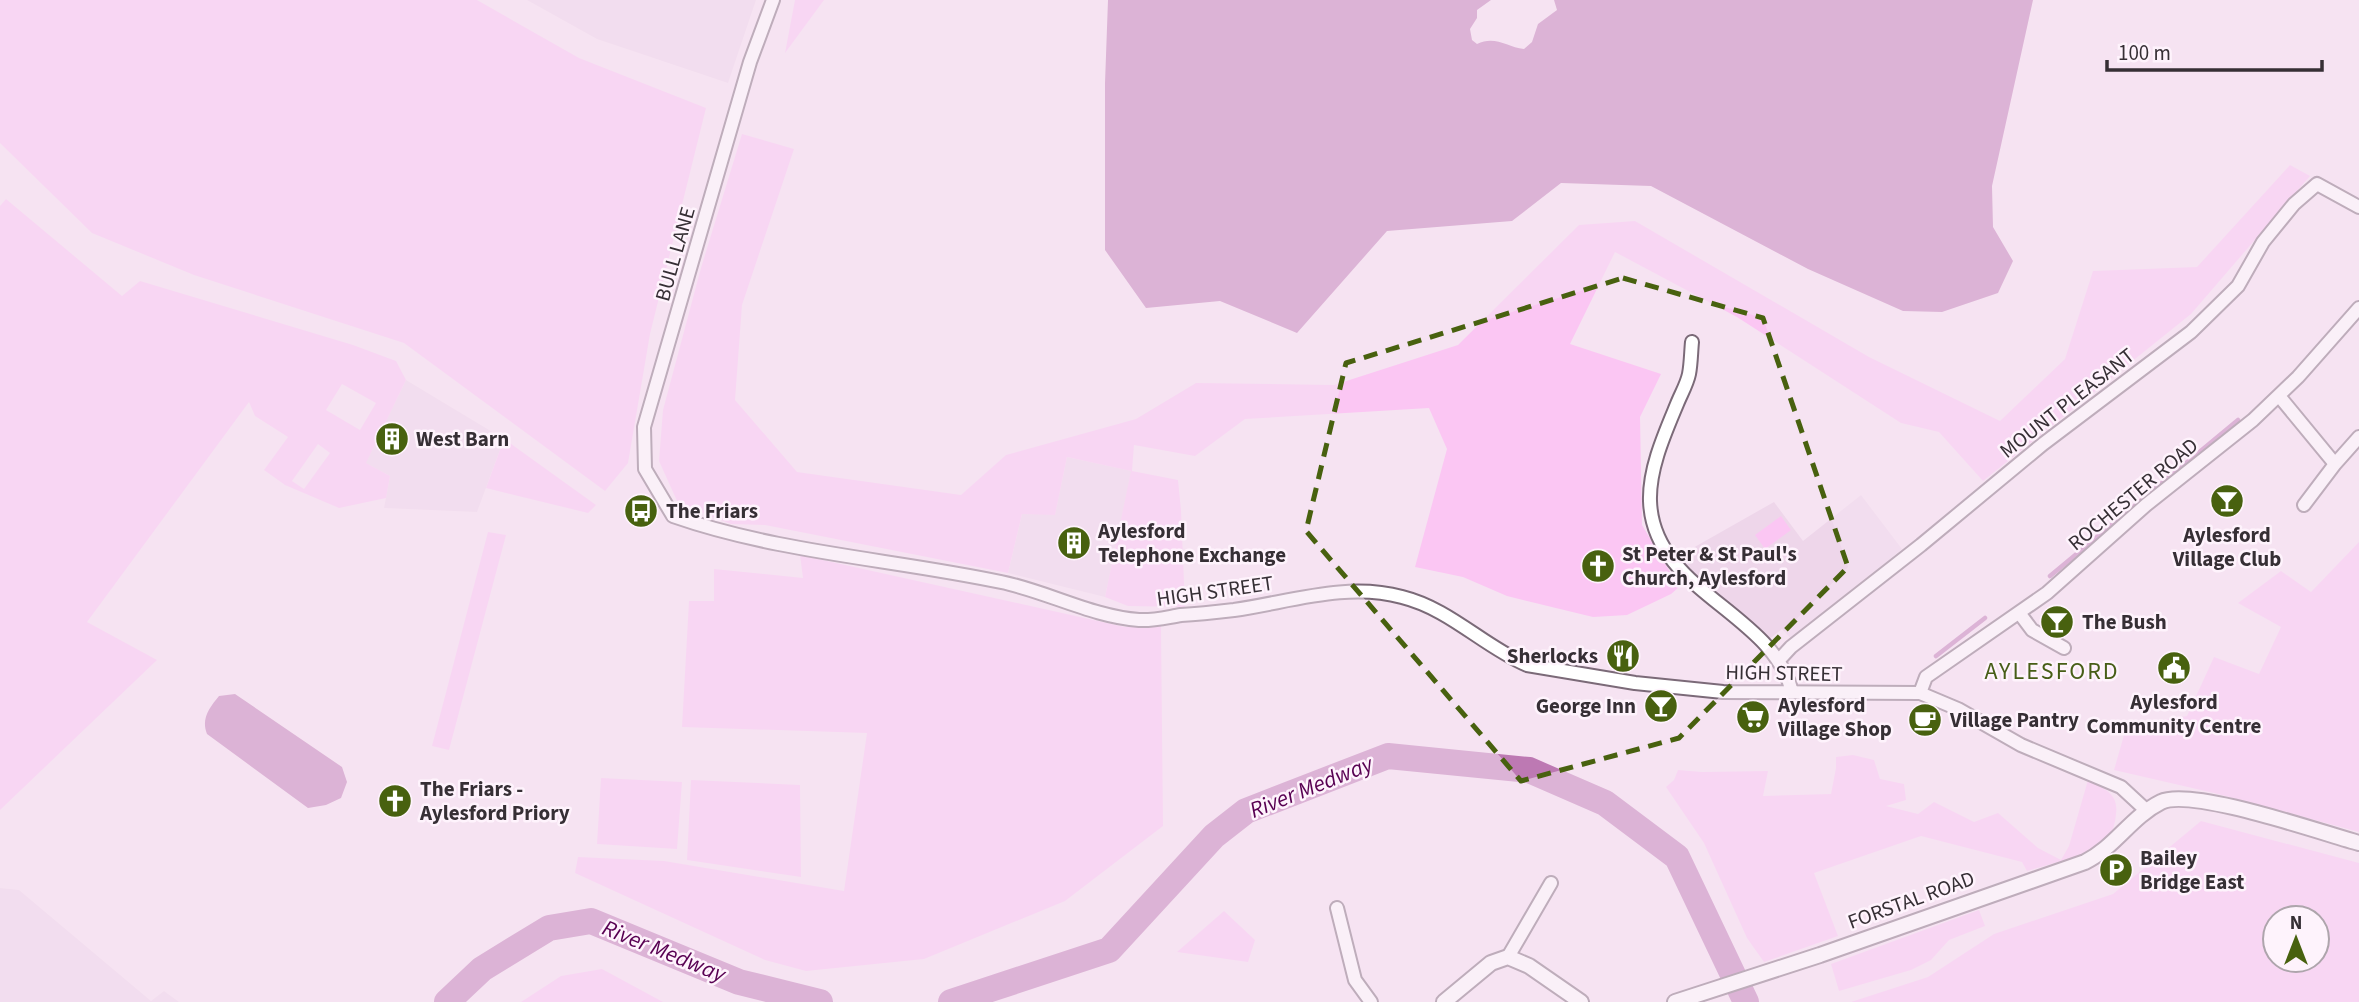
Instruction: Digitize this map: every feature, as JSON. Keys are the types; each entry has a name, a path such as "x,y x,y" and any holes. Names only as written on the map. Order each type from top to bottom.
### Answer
{"street":[{"name":"BULL LANE","path":"673,516 645,469 644,427 750,62 773,0"},
{"name":"MOUNT PLEASANT","path":"1779,660 1791,647 1921,545 2043,444 2191,332 2238,286 2263,242 2294,204 2317,184 2359,207"},
{"name":"ROCHESTER ROAD","path":"1920,693 1926,677 2047,593 2146,505 2217,450 2279,396 2359,308"},
{"path":"1692,342 1689,375 1654,468 1651,496 1655,532 1688,578 1779,660 1792,692"},
{"path":"2279,396 2334,464"},
{"path":"2304,505 2334,464 2359,437"},
{"name":"HIGH STREET","path":"673,516 740,537 1002,582 1139,620 1234,610 1338,591 1387,594 1440,611 1527,665 1635,683 1705,690 1920,693"},
{"path":"2020,614 2032,630 2064,648"},
{"path":"1920,693 1958,709 2021,745 2121,787 2147,811"},
{"name":"FORSTAL ROAD","path":"1676,1002 1820,955 2085,862 2105,851 2147,811 2173,798 2237,809 2359,843"},
{"path":"1444,1002 1491,963 1508,957 1551,883"},
{"path":"1337,908 1354,980 1371,1002"},
{"path":"1508,957 1529,966 1581,1002"}],"highlighted area":[{"path":"1623,278 1763,318 1848,567 1679,738 1521,781 1306,531 1346,363"}],"shaded area":[{"path":"0,0 477,0 579,58 706,108 650,334 628,463 605,491 404,343 194,275 92,233 0,143"},
{"path":"527,0 756,0 728,83 597,39"},
{"path":"795,0 824,0 785,53"},
{"path":"1108,0 1491,0 1477,10 1477,18 1470,29 1472,40 1477,44 1495,41 1524,49 1532,42 1538,24 1557,10 1554,0 2033,0 1992,186 1993,227 2013,261 1998,293 1942,312 1903,311 1808,269 1651,186 1561,183 1512,221 1387,231 1297,333 1220,301 1146,308 1105,250"},
{"path":"742,134 794,149 742,305 735,400 797,472 961,495 1006,455 1136,419 1196,383 1334,385 1458,345 1579,225 1635,221 1869,357 2000,421 2065,359 2093,271 2197,267 2290,165 2310,176 2191,314 1983,481 1939,432 1901,423 1737,317 1615,252 1570,344 1661,374 1640,417 1642,525 1679,587 1671,594 1627,615 1593,617 1507,596 1463,577 1415,567 1447,449 1429,408 1245,419 1195,456 1134,445 1132,471 1178,480 1185,607 1128,606 1105,597 1131,471 1067,457 1055,515 1022,514 1008,573 765,525 731,524 678,503 659,461 663,410 701,268"},
{"path":"6,199 122,296 140,281 353,345 396,361 406,380 366,463 390,476 386,498 339,508 285,485 264,470 288,437 255,416 249,402 87,622 157,660 0,810 0,206","holes":["342,384 376,403 360,430 326,410","318,444 330,453 304,489 292,481"]},
{"path":"406,380 504,439 477,512 384,508 390,476 365,463"},
{"path":"504,439 596,505 588,513 486,488"},
{"path":"1067,457 1132,471 1105,597 1008,573 1022,514 1055,514"},
{"path":"1861,495 1902,549 1792,640 1782,629 1767,641 1677,557 1774,502 1803,541"},
{"path":"1781,516 1791,530 1765,549 1755,535"},
{"path":"488,532 506,535 449,750 432,746"},
{"path":"2359,542 2359,832 2214,793 2114,770 2128,721 2158,721 2187,716 2214,657 2259,674 2281,627 2238,603 2281,571 2311,592"},
{"path":"800,555 1125,627 1161,625 1163,826 1065,901 924,959 806,971 765,960 575,873 578,857 664,861 844,891 867,733 682,727 689,601 714,601 714,569 803,578"},
{"path":"235,694 342,767 347,782 341,798 326,805 308,808 207,734 206,719 212,705 219,696"},
{"path":"1853,755 1874,760 1880,779 1904,784 1906,800 1886,806 1918,814 1934,802 1974,822 1998,813 2038,848 2061,860 2069,846 2088,780 2105,789 2113,797 2116,817 2111,834 2101,845 2070,859 2027,871 2022,862 1921,836 1814,873 1838,936 1764,962 1747,938 1704,843 1666,787 1674,780 1678,770 1768,771 1763,796 1831,794 1836,757"},
{"path":"601,778 682,782 677,849 597,844"},
{"path":"691,780 800,785 801,877 687,860"},
{"path":"2201,821 2359,863 2359,1002 1851,1002 1928,977 1994,934 2113,894"},
{"path":"0,888 19,890 151,1001 164,991 179,1002 0,1002"},
{"path":"1979,910 1985,926 1949,940 1931,960 1911,970 1839,991 1831,964"},
{"path":"1224,911 1255,940 1248,962 1177,952"},
{"path":"602,969 663,1002 521,1002 561,976"}],"waterway":[{"path":"2050,576 2238,420"},
{"path":"1936,656 1985,618"},
{"name":"River Medway","path":"951,1002 1109,950 1214,836 1246,811 1388,756 1529,770 1605,803 1677,857 1746,1002"},
{"name":"River Medway","path":"447,1002 482,969 549,928 591,921 739,982 820,1002"}],"place":[{"name":"West Barn","path":"392,439"},
{"name":"Aylesford Village Club","path":"2227,501"},
{"name":"The Friars","path":"641,511"},
{"name":"Aylesford Telephone Exchange","path":"1074,543"},
{"name":"St Peter & St Paul's Church, Aylesford","path":"1598,566"},
{"name":"The Bush","path":"2057,622"},
{"name":"Sherlocks","path":"1623,656"},
{"name":"Aylesford Community Centre","path":"2174,668"},
{"name":"George Inn","path":"1661,706"},
{"name":"Aylesford Village Shop","path":"1753,717"},
{"name":"Village Pantry","path":"1925,720"},
{"name":"The Friars - Aylesford Priory","path":"395,801"},
{"name":"Bailey Bridge East","path":"2116,870"}],"district":[{"name":"AYLESFORD","path":"2052,671"}]}
